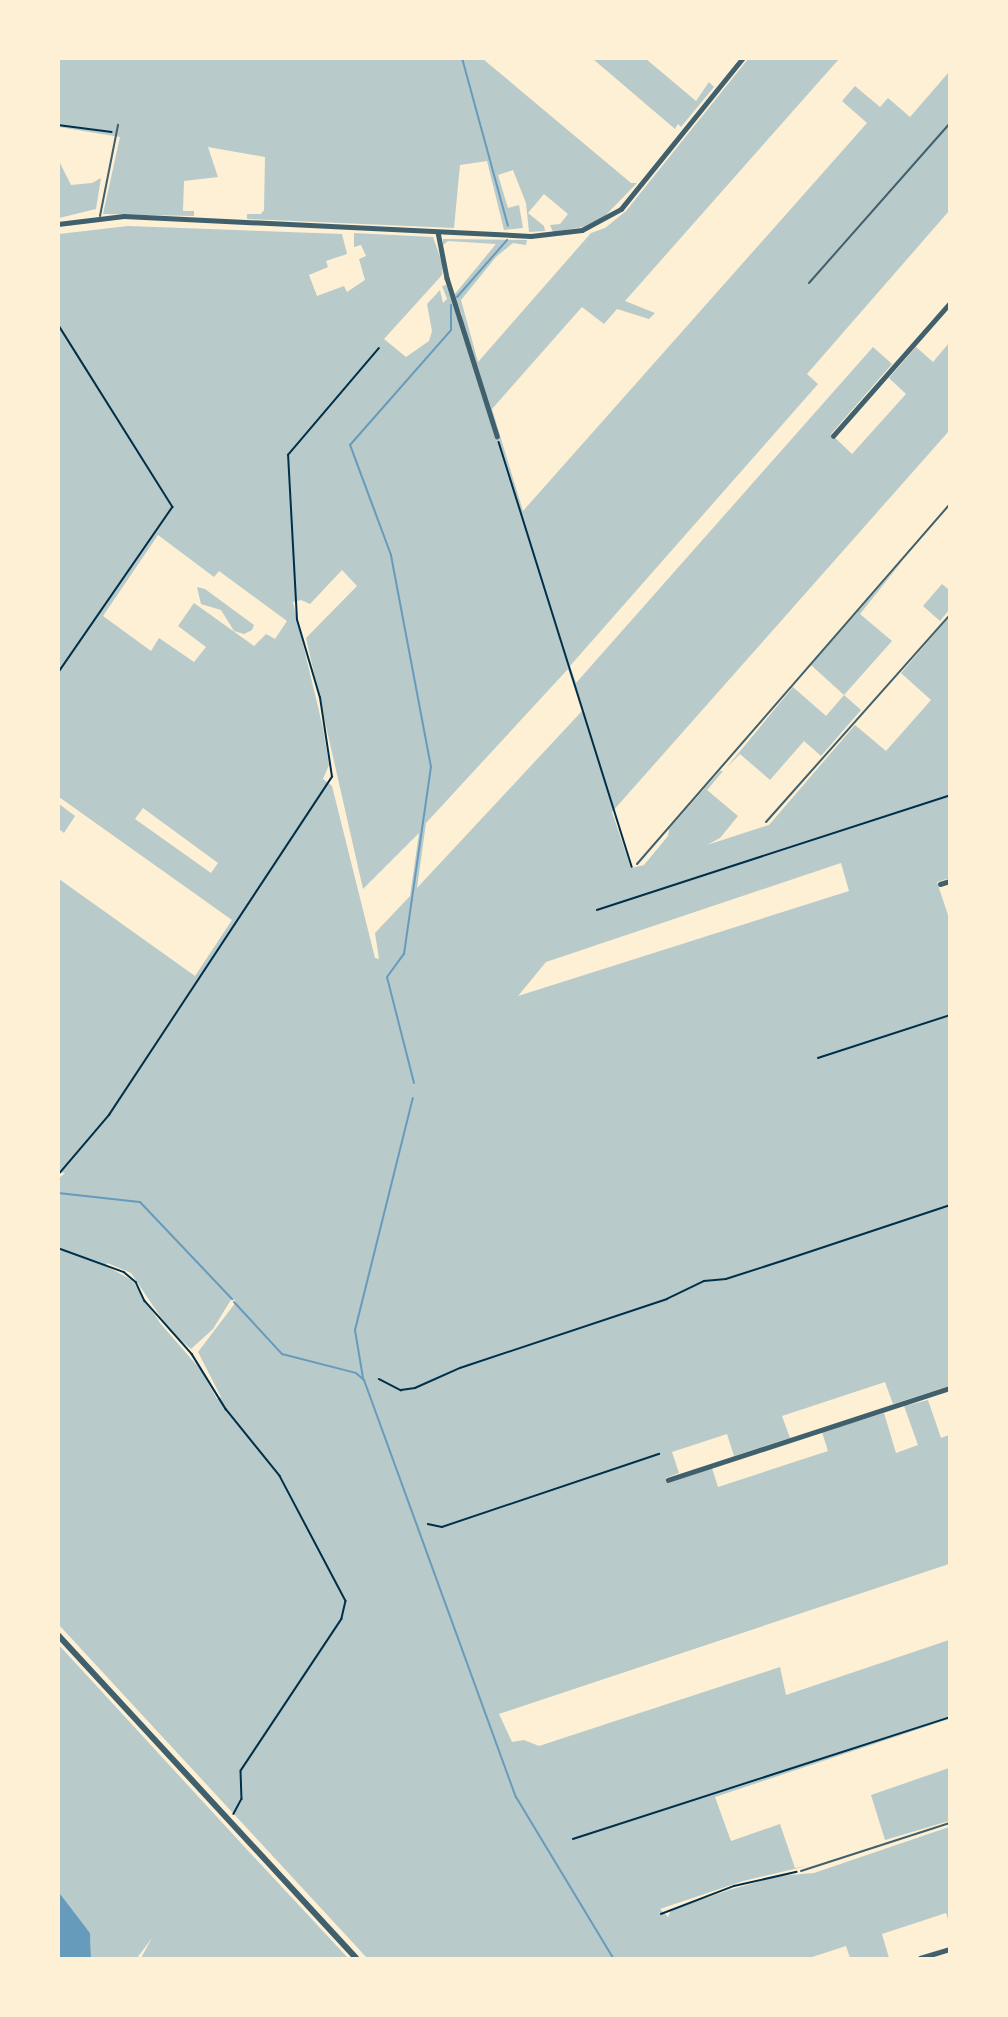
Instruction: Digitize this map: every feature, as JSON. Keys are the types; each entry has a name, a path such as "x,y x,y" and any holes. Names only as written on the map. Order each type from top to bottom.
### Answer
{"street":[{"path":"58,224 100,216 548,236 598,224 628,201 743,58"},
{"path":"438,232 447,278 497,436"},
{"path":"832,435 950,303"},
{"path":"940,884 950,881"},
{"path":"668,1480 950,1388"},
{"path":"58,1635 356,1959"},
{"path":"920,1959 950,1949"}],"lane":[{"path":"809,283 950,123"},
{"path":"100,216 118,126"},
{"path":"637,864 950,504"},
{"path":"766,822 950,615"},
{"path":"801,1871 950,1823"}],"path":[{"path":"58,125 116,133"},
{"path":"58,324 173,507 58,674"},
{"path":"58,1175 108,1115 153,1050 332,777 320,698 297,620 288,455 378,348"},
{"path":"497,436 631,867"},
{"path":"597,910 950,795"},
{"path":"818,1058 950,1015"},
{"path":"379,1379 401,1390 415,1388 460,1368 667,1299 704,1281 748,1272 950,1205"},
{"path":"58,1248 124,1272 136,1282 145,1300 192,1354 226,1409 280,1476 346,1601 342,1619 241,1771 242,1799 229,1820"},
{"path":"428,1524 442,1527 659,1454"},
{"path":"573,1839 950,1717"},
{"path":"661,1914 734,1886 801,1871"}],"shaded area":[{"path":"59,59 483,59 631,183 637,183 604,217 583,227 553,232 550,225 560,224 568,214 544,194 528,213 544,226 545,231 529,232 526,203 513,170 498,175 508,208 519,205 523,228 504,230 487,161 460,165 454,228 247,219 247,214 261,214 264,210 265,157 208,147 218,177 184,181 183,211 194,211 194,216 103,214 120,137 59,127"},
{"path":"593,59 646,59 696,101 709,82 714,87 681,127 678,124 675,129"},
{"path":"748,59 839,59 625,301 655,313 649,319 617,309 604,324 582,307 492,409 523,511 867,123 842,101 855,86 880,107 888,98 910,117 949,72 949,211 807,374 818,384 570,666 576,683 873,347 892,364 831,434 852,454 906,394 889,378 916,347 933,362 949,343 949,431 612,812 631,868 644,865 668,836 669,829 720,771 723,771 707,790 738,816 720,838 707,845 769,825 855,725 886,751 931,700 901,673 949,617 950,878 937,882 950,921 949,1386 893,1404 885,1382 782,1416 790,1438 734,1456 727,1434 672,1452 679,1473 666,1478 668,1483 712,1468 718,1487 828,1451 822,1432 884,1413 896,1453 918,1445 904,1406 928,1400 941,1438 949,1435 949,1564 499,1714 512,1742 524,1740 539,1746 780,1667 786,1695 949,1640 949,1719 715,1797 731,1841 780,1824 795,1868 807,1866 743,1881 660,1909 668,1917 671,1910 729,1890 779,1876 814,1873 949,1827 949,1922 946,1913 882,1934 889,1958 850,1958 846,1946 809,1958 367,1958 59,1625 59,1250 67,1251 58,1246 59,1178 65,1173 58,1172 59,879 195,976 232,920 59,797 59,234 128,226 342,234 347,254 326,261 328,267 309,275 317,296 344,286 347,292 365,280 359,259 366,256 361,245 354,247 354,233 433,237 443,265 442,275 384,339 406,357 429,341 432,331 427,304 440,290 443,303 447,299 442,286 446,285 458,318 462,315 454,295 496,244 448,241 443,245 443,239 527,240 526,245 513,243 496,257 461,300 478,362 591,233 605,228 626,211","holes":["158,535 214,577 219,571 287,621 275,639 266,634 254,646 194,603 178,626 206,647 194,662 159,638 151,651 103,616","342,570 357,586 306,638 363,889 419,833 410,896 375,933 379,959 375,958 332,786 323,779 329,765 323,728 293,602 301,600 310,604","568,669 582,711 417,888 426,823","143,808 218,863 211,873 135,819","841,863 849,891 518,996 546,962","107,1263 131,1273 170,1331 191,1349 213,1329 232,1298 236,1302 198,1352 221,1397 217,1399 200,1369 160,1323 132,1280 106,1266"]},
{"path":"58,159 71,185 92,183 101,178 96,209 59,218"},
{"path":"904,559 860,614 892,641 844,695 811,665"},
{"path":"942,584 949,590 949,610 940,621 923,606"},
{"path":"197,587 205,589 254,625 252,630 244,634 234,631 221,610 201,604"},
{"path":"793,687 826,716 844,695 861,710 821,756 804,741 770,780 740,754 727,767"},
{"path":"59,804 75,816 64,833 59,829"},
{"path":"58,1644 348,1958 141,1958 152,1938 137,1958 91,1958 90,1933 59,1895"},
{"path":"949,1768 949,1821 885,1840 871,1795"}],"water":[{"path":"60,1894 90,1933 91,1958 59,1958"}],"waterway":[{"path":"462,58 508,226"},
{"path":"457,297 507,240"},
{"path":"414,1083 387,977 404,954 431,767 391,555 350,445 451,330 451,305"},
{"path":"363,1378 355,1330 413,1098"},
{"path":"58,1193 140,1202 232,1299"},
{"path":"234,1302 282,1354 356,1373 364,1380 516,1797 613,1958"}]}
